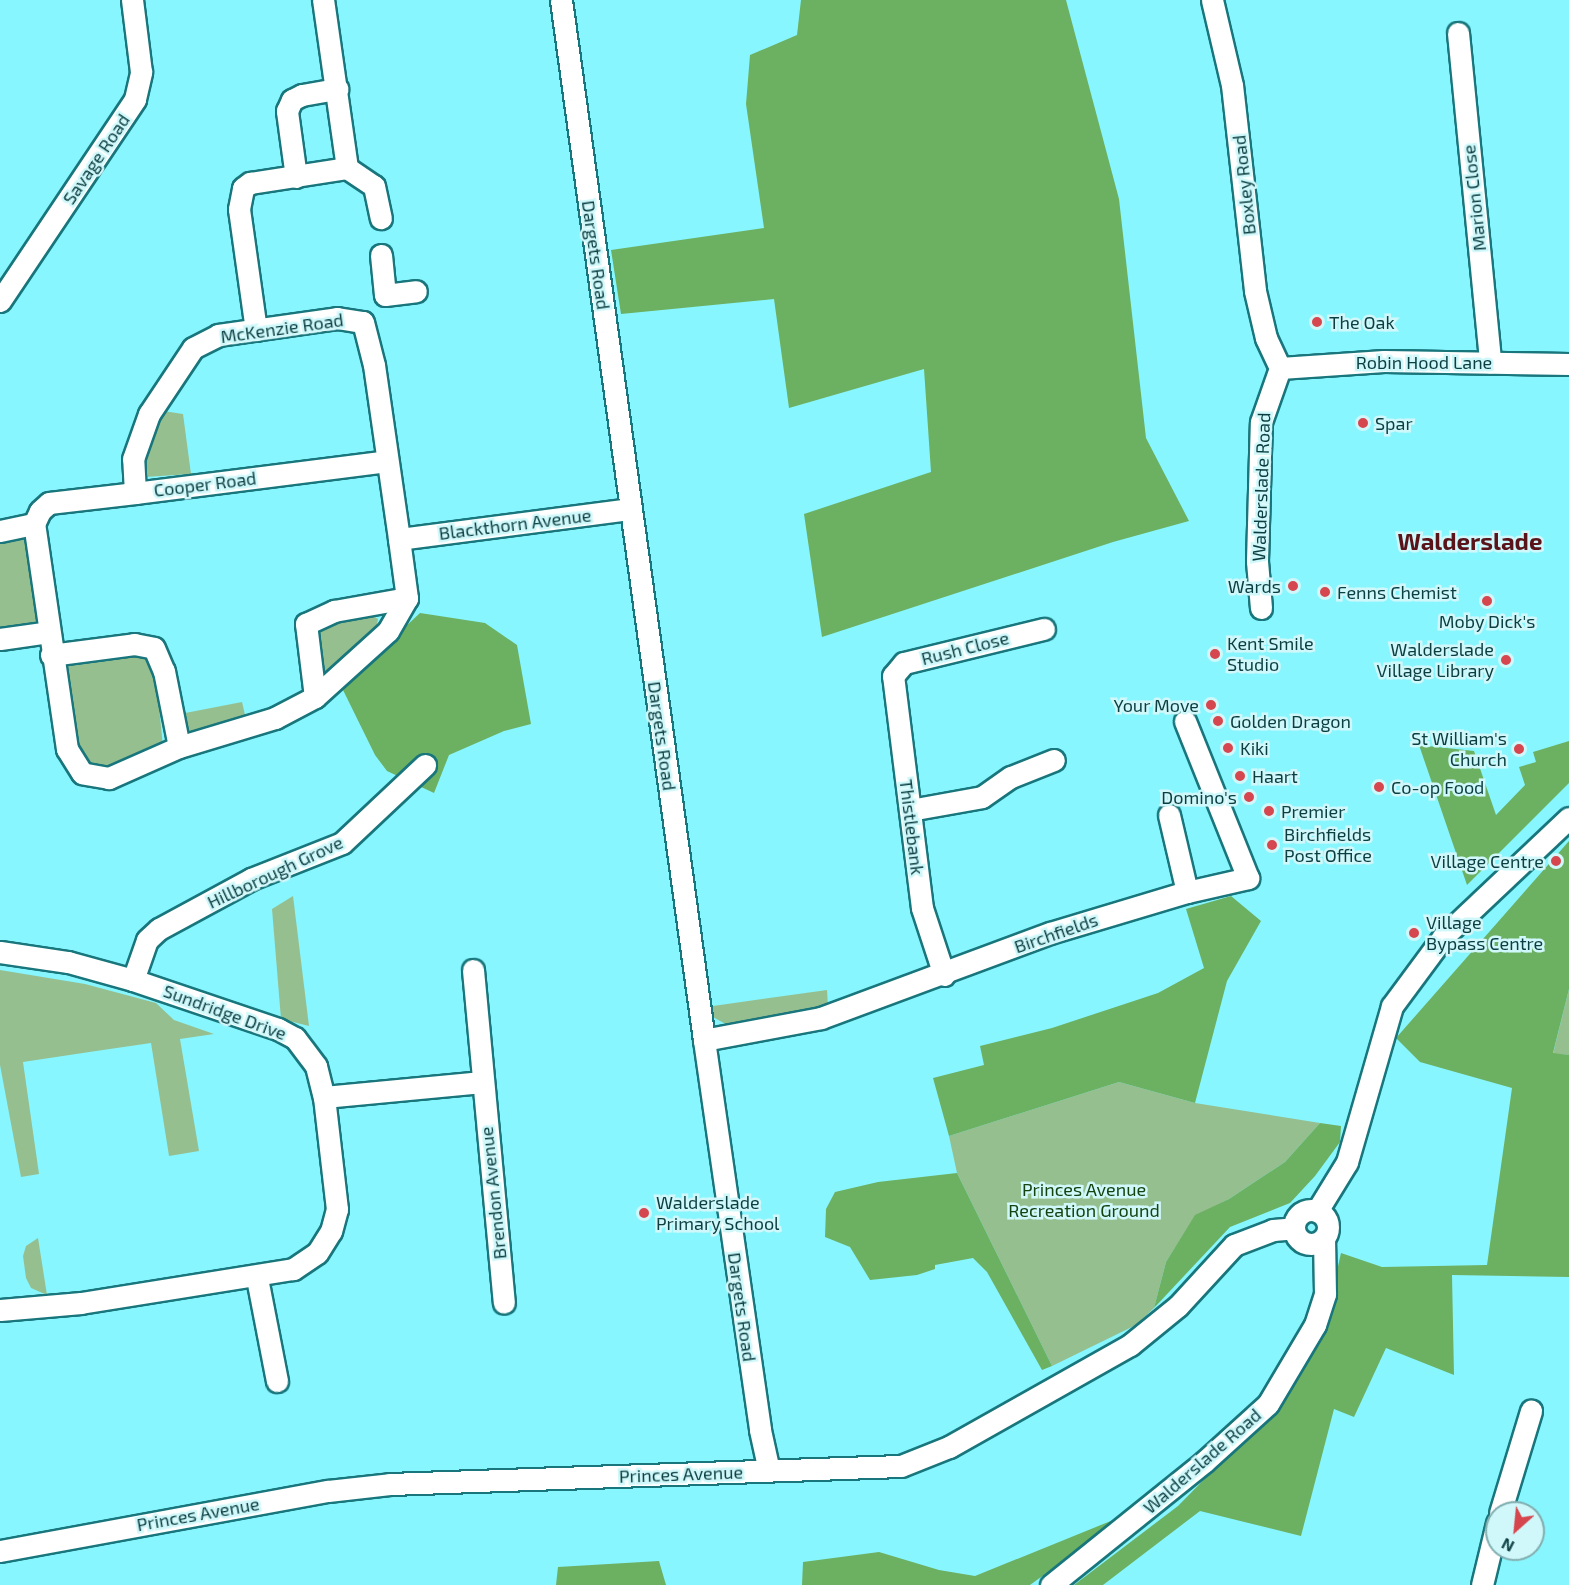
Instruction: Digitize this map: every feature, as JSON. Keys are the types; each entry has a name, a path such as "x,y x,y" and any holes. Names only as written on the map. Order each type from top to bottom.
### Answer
{"street":[{"name":"Savage Road","path":"0,301 135,99 141,72 132,0"},
{"path":"323,0 347,168"},
{"name":"Dargets Road","path":"561,0 704,1040 760,1430 769,1471"},
{"name":"Boxley Road","path":"1212,0 1232,85 1255,291 1266,338 1280,368"},
{"name":"Marion Close","path":"1458,33 1490,362"},
{"path":"296,177 287,111 292,100 302,95 337,89"},
{"path":"256,330 239,195 250,183 347,168 374,186 381,218"},
{"path":"381,255 385,295"},
{"path":"363,322 385,295 416,291"},
{"name":"McKenzie Road","path":"135,493 133,459 149,414 193,348 218,335 337,318 363,322 374,365 406,598"},
{"name":"Robin Hood Lane","path":"1280,368 1356,362 1569,364"},
{"name":"Walderslade Road","path":"1261,608 1257,561 1261,422 1280,368"},
{"name":"Cooper Road","path":"34,524 49,503 387,461"},
{"name":"Blackthorn Avenue","path":"399,539 630,509"},
{"path":"0,531 34,524 51,655 67,749 82,773 109,778 179,747 275,718 315,697 388,631 406,598"},
{"path":"315,697 306,624 334,611 406,598"},
{"name":"Rush Close","path":"893,676 904,663 1044,628"},
{"path":"0,639 49,632"},
{"path":"51,655 134,644 154,648 164,671 179,747"},
{"name":"Thistlebank","path":"893,676 922,908 944,975"},
{"name":"Birchfields","path":"704,1040 821,1018 944,975 1050,933 1187,892 1248,878 1185,721"},
{"path":"910,810 982,797 1011,777 1054,760"},
{"name":"Hillborough Grove","path":"133,980 147,940 159,929 251,879 342,843 425,765"},
{"path":"1169,816 1187,892"},
{"path":"1317,1211 1347,1162 1392,1006 1443,937 1569,818"},
{"name":"Sundridge Drive","path":"0,952 68,962 133,980 278,1029 295,1038 316,1066 324,1098 337,1209 331,1231 317,1253 293,1269 257,1278 0,1310"},
{"name":"Brendon Avenue","path":"473,970 504,1303"},
{"path":"324,1098 482,1082"},
{"path":"1317,1211 1328,1223 1324,1239 1314,1244 1303,1242 1294,1228 1301,1213 1317,1211"},
{"name":"Princes Avenue","path":"0,1551 367,1487 892,1467 949,1447 1130,1345 1178,1306 1234,1245 1273,1230 1294,1228"},
{"name":"Walderslade Road","path":"1051,1585 1204,1462 1268,1404 1315,1325 1325,1294 1324,1239"},
{"path":"257,1278 277,1381"},
{"path":"1504,1501 1531,1411"},
{"path":"1482,1585 1488,1561"}],"green space":[{"path":"801,0 1066,0 1119,199 1146,438 1189,521 1113,542 822,637 804,514 931,472 924,369 789,408 774,299 621,314 611,250 764,228 746,104 750,55 797,35"},
{"path":"163,411 183,414 191,474 145,477 139,460"},
{"path":"24,533 33,537 39,624 6,632 0,628 0,535"},
{"path":"420,613 485,623 517,645 531,724 504,731 449,755 434,793 387,771 375,755 343,690 355,674"},
{"path":"370,614 378,619 376,630 329,676 321,674 314,624"},
{"path":"133,647 154,656 163,747 97,769 83,765 76,751 62,664"},
{"path":"242,702 246,719 194,733 184,730 180,714"},
{"path":"1569,741 1569,783 1467,885 1419,745 1474,751 1496,815 1525,785 1519,767 1536,762 1533,752"},
{"path":"1569,841 1569,989 1553,1053 1569,1055 1569,1277 1452,1275 1454,1375 1386,1348 1354,1417 1334,1409 1301,1536 1200,1511 1103,1585 1074,1585 1178,1506 1291,1391 1325,1324 1341,1253 1382,1267 1487,1265 1512,1088 1420,1062 1396,1038"},
{"path":"293,896 309,1026 281,1019 272,909"},
{"path":"1231,896 1261,921 1227,981 1195,1103 1119,1082 949,1136 933,1078 984,1065 980,1046 1052,1028 1158,993 1204,968 1186,909"},
{"path":"0,970 85,984 156,1003 174,1020 214,1034 180,1039 199,1151 169,1156 151,1043 96,1051 23,1062 39,1174 21,1177 0,1065"},
{"path":"1569,989 1569,1055 1553,1054"},
{"path":"827,990 828,1007 729,1026 713,1017 713,1006"},
{"name":"Princes Avenue Recreation Ground","path":"1119,1082 1195,1103 1320,1123 1285,1162 1229,1199 1195,1216 1166,1262 1154,1308 1136,1325 1052,1366 957,1173 949,1136"},
{"path":"1320,1123 1341,1126 1340,1142 1315,1176 1290,1203 1230,1227 1154,1308 1166,1262 1195,1215 1229,1199 1285,1162"},
{"path":"957,1173 1052,1366 1042,1370 987,1272 973,1258 935,1265 935,1269 917,1275 870,1280 850,1247 825,1237 826,1209 835,1192 878,1182"},
{"path":"38,1238 47,1295 31,1288 26,1278 23,1256 26,1246"},
{"path":"1128,1514 1030,1585 802,1585 803,1562 879,1552 939,1570 975,1576"},
{"path":"659,1561 666,1585 556,1585 558,1567"}],"place":[{"name":"The Oak","path":"1317,322"},
{"name":"Spar","path":"1363,423"},
{"name":"Wards","path":"1293,586"},
{"name":"Fenns Chemist","path":"1325,592"},
{"name":"Moby Dick's","path":"1487,601"},
{"name":"Kent Smile Studio","path":"1215,654"},
{"name":"Walderslade Village Library","path":"1506,660"},
{"name":"Your Move","path":"1211,705"},
{"name":"Golden Dragon","path":"1218,721"},
{"name":"Kiki","path":"1228,748"},
{"name":"St William's Church","path":"1519,749"},
{"name":"Haart","path":"1240,776"},
{"name":"Co-op Food","path":"1379,787"},
{"name":"Domino's","path":"1249,797"},
{"name":"Premier","path":"1269,811"},
{"name":"Birchfields Post Office","path":"1272,845"},
{"name":"Village Centre","path":"1556,861"},
{"name":"Village Bypass Centre","path":"1414,933"},
{"name":"Walderslade Primary School","path":"644,1213"}],"district":[{"name":"Walderslade","path":"1470,541"}]}
